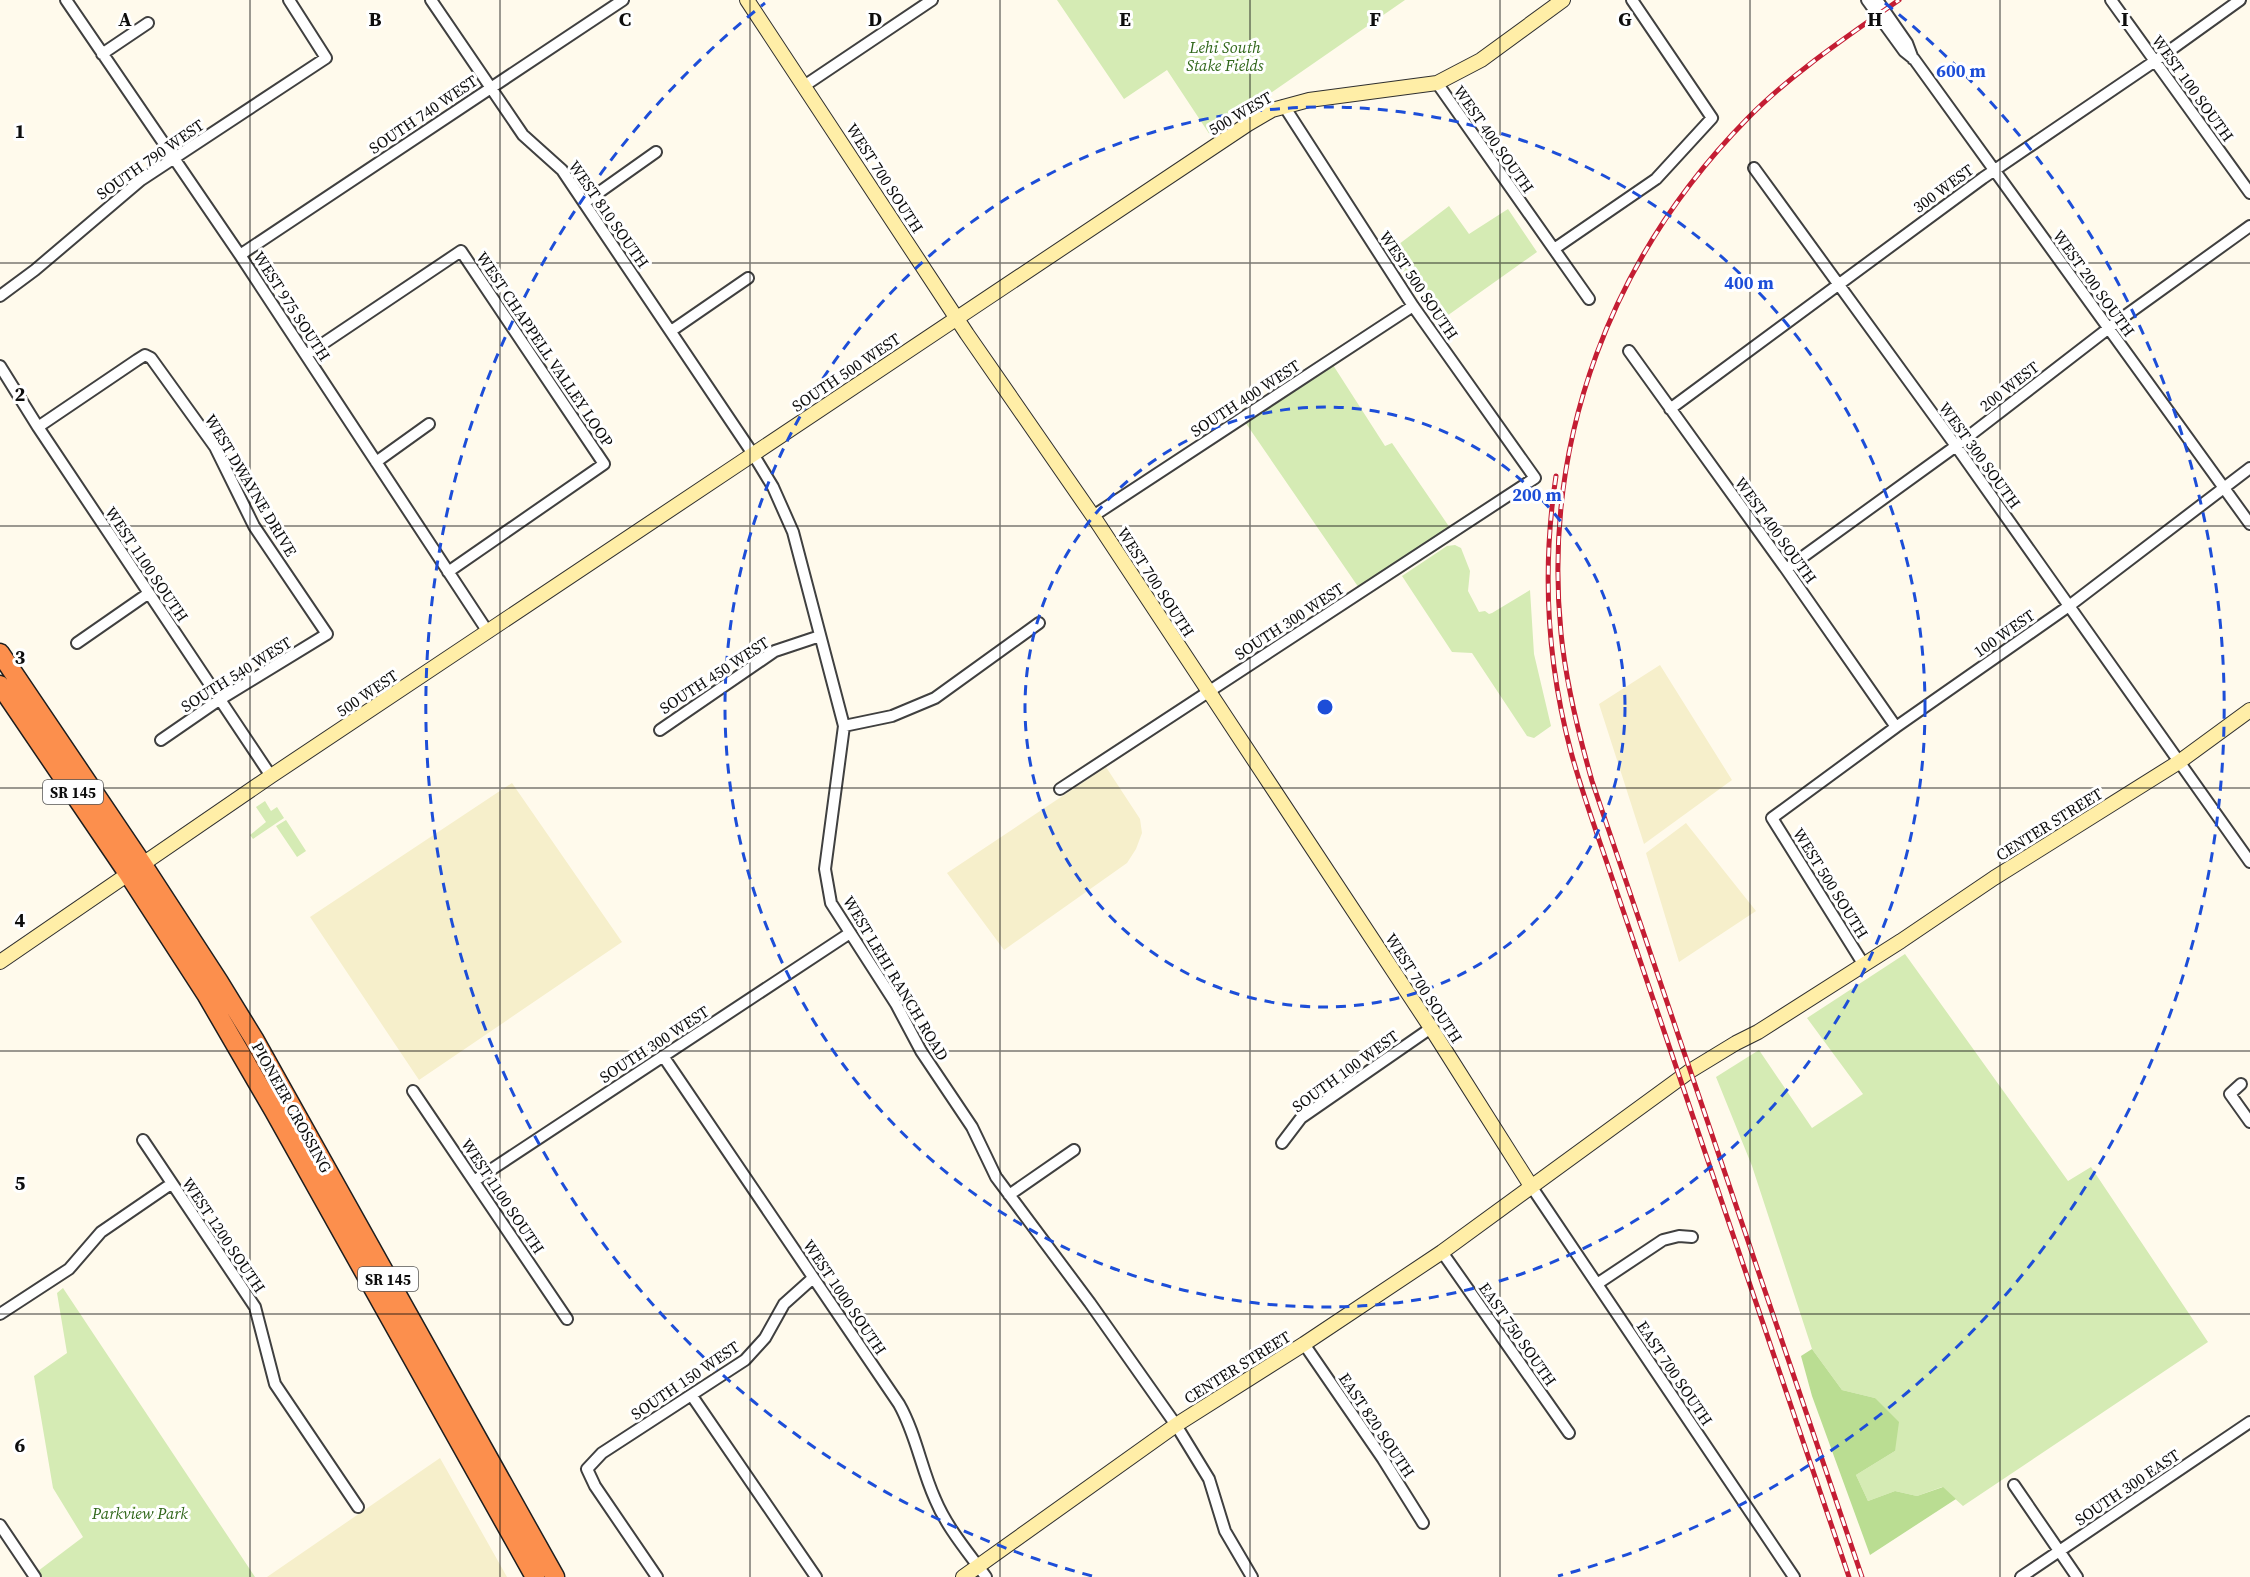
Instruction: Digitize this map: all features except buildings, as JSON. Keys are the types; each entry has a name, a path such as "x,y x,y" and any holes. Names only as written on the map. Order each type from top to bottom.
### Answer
{"highway":[{"name":"PIONEER CROSSING","path":"0,653 136,870 535,1577"},
{"name":"PIONEER CROSSING","path":"0,685 219,982 254,1039 555,1577"}],"street":[{"name":"WEST 975 SOUTH","path":"66,0 240,255 488,632"},
{"name":"SOUTH 790 WEST","path":"0,296 35,270 141,180 326,58 289,0"},
{"name":"WEST 810 SOUTH","path":"431,0 523,135 562,170 753,454"},
{"name":"SOUTH 740 WEST","path":"240,255 623,0"},
{"name":"WEST 700 SOUTH","path":"747,0 1209,691 1431,1028 1531,1186"},
{"path":"804,86 932,0"},
{"name":"500 WEST","path":"957,317 1248,124 1284,106 1309,100 1437,83 1481,60 1563,0"},
{"path":"1554,249 1656,179 1712,118 1632,0"},
{"name":"WEST 200 SOUTH","path":"1867,0 1904,51 1914,59"},
{"name":"WEST 200 SOUTH","path":"1877,0 1907,43 1914,59 2250,524"},
{"name":"WEST 100 SOUTH","path":"2111,0 2250,193"},
{"name":"300 WEST","path":"1670,409 1994,170 2155,61 2240,0"},
{"path":"102,54 147,23"},
{"name":"WEST 400 SOUTH","path":"1437,83 1589,299"},
{"name":"WEST 500 SOUTH","path":"1284,106 1413,306 1534,478"},
{"path":"584,203 656,152"},
{"name":"WEST 300 SOUTH","path":"1754,168 1956,446 2250,862"},
{"name":"200 WEST","path":"1786,569 1956,446 2108,328 2250,226"},
{"name":"WEST CHAPPELL VALLEY LOOP","path":"306,355 460,251 604,464 448,572"},
{"path":"671,331 748,278"},
{"name":"SOUTH 400 WEST","path":"1093,516 1413,306"},
{"name":"SOUTH 500 WEST","path":"753,454 957,317"},
{"name":"WEST 400 SOUTH","path":"1629,351 1896,727"},
{"name":"WEST DWAYNE DRIVE","path":"38,427 145,355 157,364 215,447 254,526 327,634"},
{"name":"WEST 1100 SOUTH","path":"0,366 38,427 271,776"},
{"path":"376,462 429,424"},
{"name":"500 WEST","path":"2,957 136,870 271,776 753,454"},
{"name":"WEST LEHI RANCH ROAD","path":"753,454 773,487 793,532 844,726 825,869 831,903 896,1004 921,1051 972,1127 996,1177 1090,1303 1176,1425 1209,1479 1225,1531 1252,1577"},
{"name":"100 WEST","path":"1772,818 1896,727 2069,606 2250,468"},
{"name":"SOUTH 300 WEST","path":"1059,789 1534,478"},
{"path":"77,643 148,593"},
{"path":"844,726 892,716 935,698 1039,623"},
{"name":"SOUTH 540 WEST","path":"161,740 219,700 327,634"},
{"name":"SOUTH 450 WEST","path":"660,730 775,651 820,636"},
{"name":"CENTER STREET","path":"963,1577 982,1572 1176,1425 1304,1344 1442,1252 1633,1114 1653,1104 1740,1048 1758,1032 1994,878 2179,762 2250,710"},
{"name":"WEST 500 SOUTH","path":"1772,818 1864,964"},
{"name":"SOUTH 300 WEST","path":"474,1180 849,933"},
{"name":"SOUTH 100 WEST","path":"1282,1143 1300,1118 1431,1028"},
{"name":"WEST 1000 SOUTH","path":"663,1056 906,1416 936,1501 948,1525 982,1572"},
{"path":"2241,1084 2230,1094 2250,1122"},
{"name":"WEST 1100 SOUTH","path":"413,1090 567,1318"},
{"name":"WEST 1200 SOUTH","path":"143,1140 255,1307 275,1384 358,1507"},
{"path":"1010,1195 1074,1150"},
{"path":"0,1314 69,1269 101,1232 171,1184"},
{"name":"EAST 700 SOUTH","path":"1531,1186 1794,1577"},
{"path":"1597,1284 1663,1240 1679,1236 1692,1238"},
{"name":"EAST 750 SOUTH","path":"1442,1252 1569,1433"},
{"name":"SOUTH 150 WEST","path":"657,1577 595,1486 587,1469 602,1453 745,1360 765,1338 784,1304 813,1278"},
{"name":"EAST 820 SOUTH","path":"1304,1344 1383,1459 1423,1523"},
{"path":"692,1396 816,1577"},
{"name":"SOUTH 300 EAST","path":"2021,1577 2250,1422"},
{"path":"2014,1485 2077,1577"},
{"path":"2,1533 35,1577"}],"shaded area":[{"path":"1660,665 1732,780 1644,844 1599,704"},
{"path":"1106,767 1140,819 1142,833 1136,849 1127,863 1004,950 947,873"},
{"path":"512,783 622,942 419,1080 310,917"},
{"path":"1686,823 1756,911 1679,962 1646,853"},
{"path":"440,1458 507,1577 267,1577"}],"green space":[{"name":"Lehi South Stake Fields","path":"1057,0 1405,0 1210,135 1167,70 1124,99"},
{"path":"1449,206 1469,234 1508,209 1537,252 1437,323 1390,251"},
{"path":"1333,365 1385,446 1392,443 1450,528 1359,588 1245,422"},
{"path":"1455,545 1461,548 1470,571 1468,591 1479,612 1492,613 1530,590 1534,654 1551,726 1534,738 1527,736 1472,653 1452,652 1402,576 1447,546"},
{"path":"265,801 271,811 277,807 284,818 253,839 250,835 266,822 256,807"},
{"path":"286,820 306,851 297,857 276,826"},
{"path":"1905,954 2068,1181 2091,1167 2208,1342 1963,1506 1942,1487 1917,1496 1895,1491 1868,1501 1856,1475 1895,1451 1875,1398 1842,1390 1812,1349 1752,1166 1716,1077 1759,1050 1812,1128 1863,1094 1807,1018"},
{"name":"Parkview Park","path":"63,1288 255,1577 42,1577 38,1571 83,1537 53,1488 34,1376 67,1353 57,1293"},
{"path":"1812,1349 1842,1390 1875,1398 1899,1422 1895,1451 1856,1475 1868,1501 1895,1491 1917,1496 1943,1487 1956,1499 1870,1555 1812,1396 1801,1356"}],"railway":[{"path":"1862,1577 1592,781 1577,726 1566,671 1561,633 1558,561 1563,490 1576,421 1596,354 1624,290 1659,229 1700,172 1748,118 1820,56 1899,0"},
{"path":"1556,476 1549,545 1549,615 1557,684 1571,752 1849,1577"}]}
